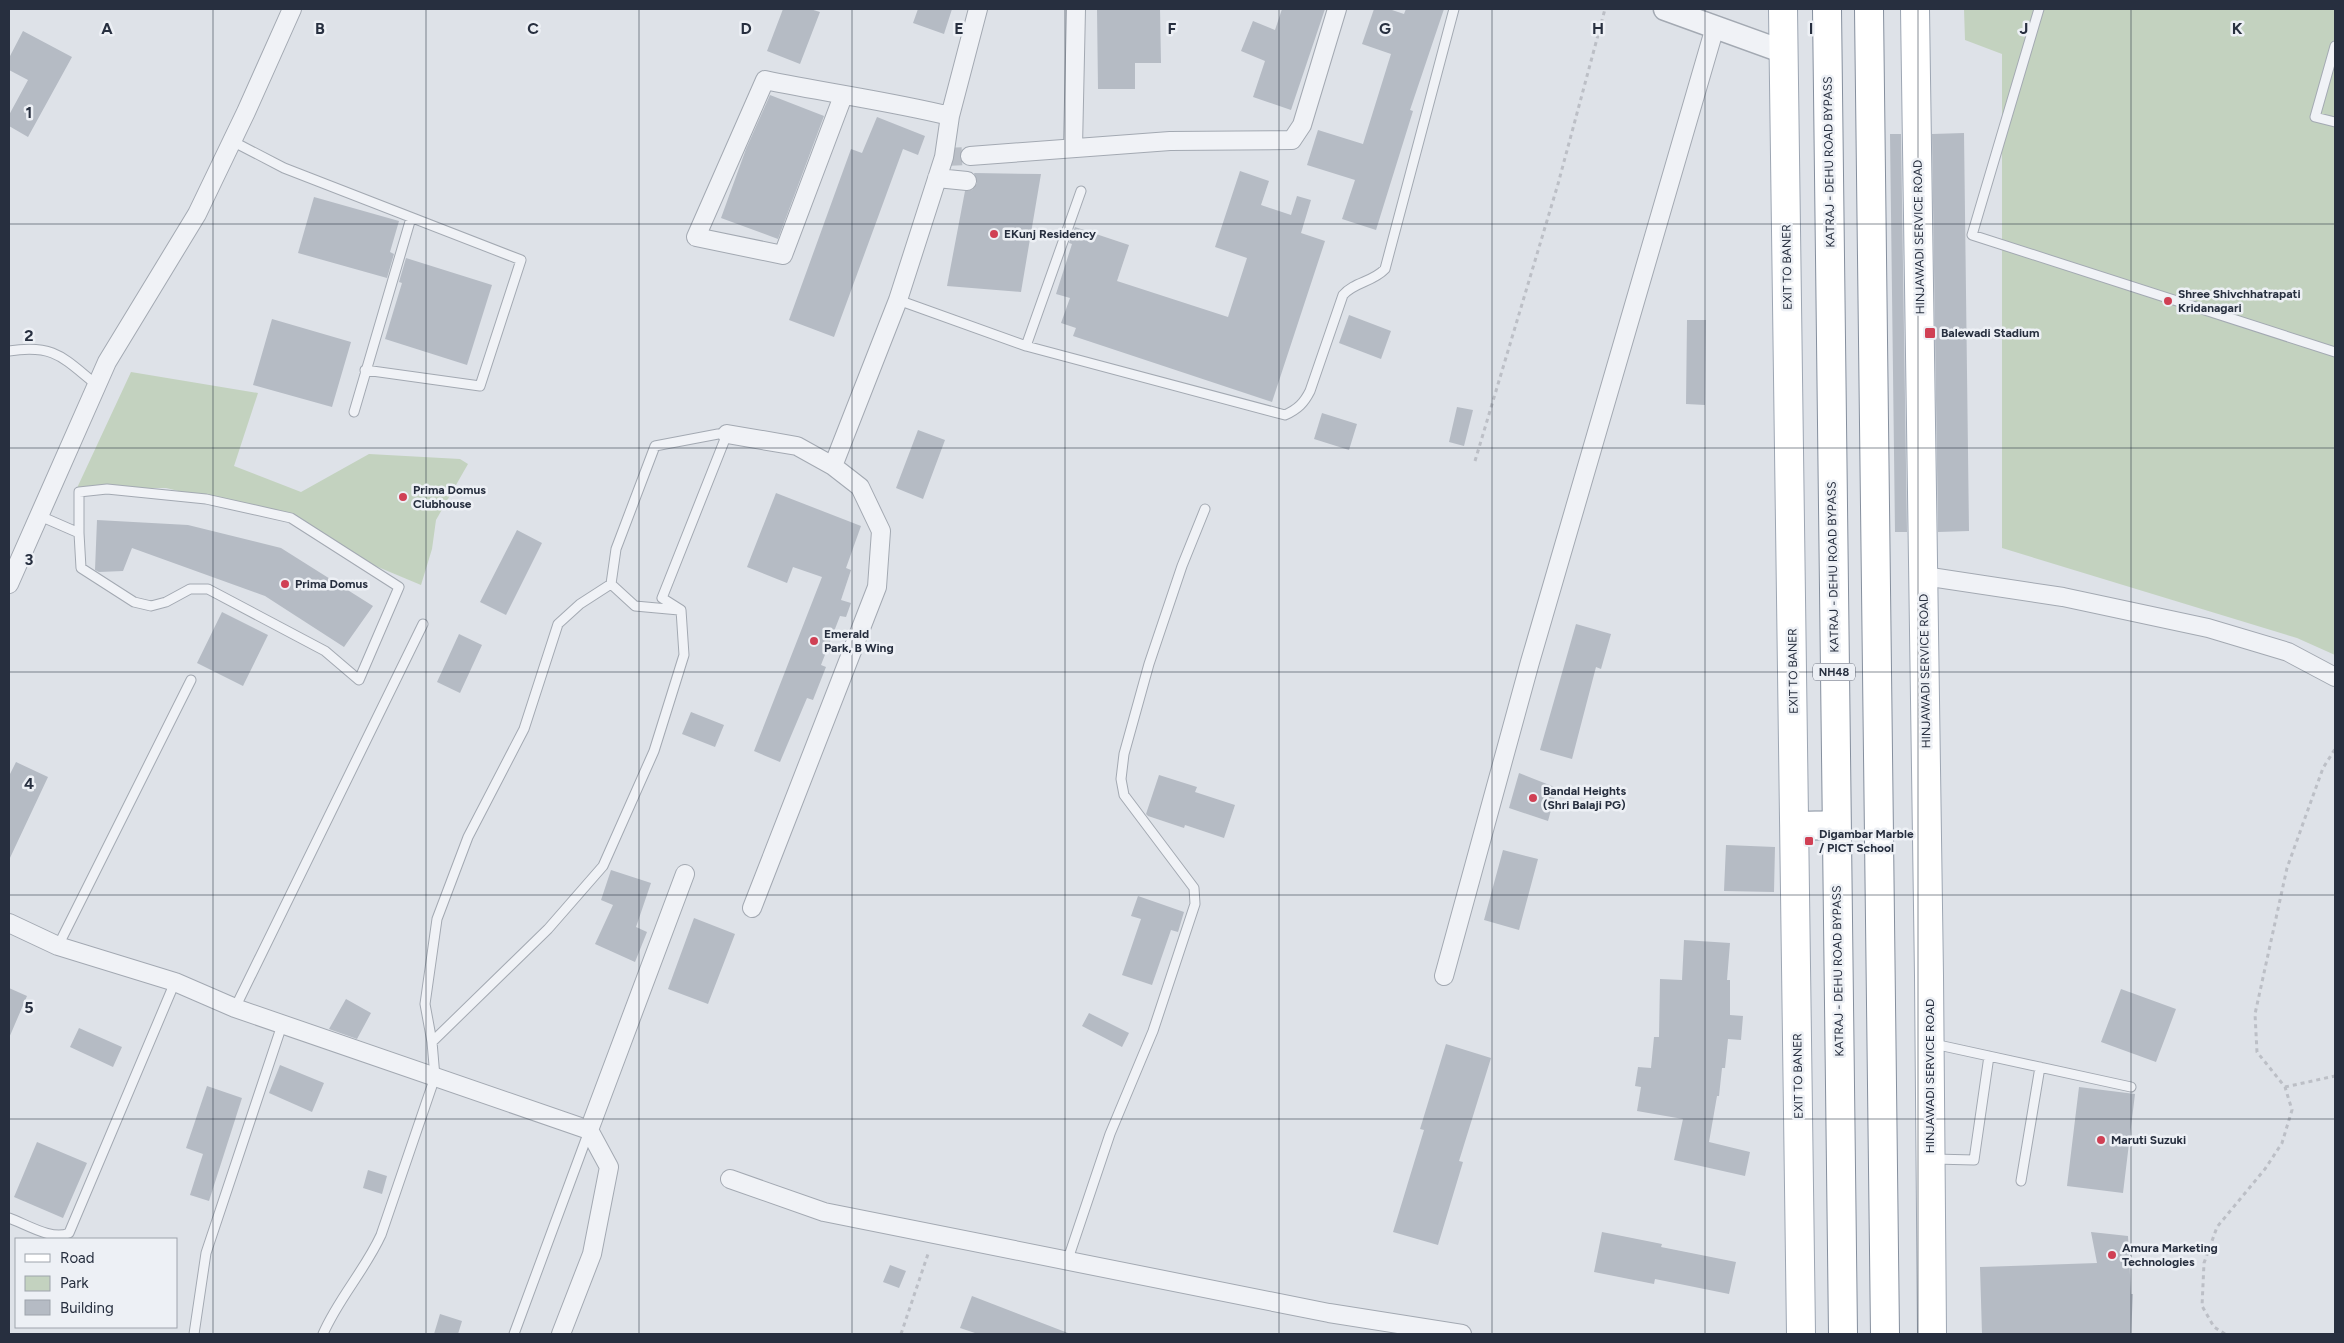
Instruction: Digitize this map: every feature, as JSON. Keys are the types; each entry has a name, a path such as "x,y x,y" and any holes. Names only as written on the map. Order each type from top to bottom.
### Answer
{"main road":[{"name":"EXIT TO BANER","path":"1783,9 1801,1334"},
{"name":"KATRAJ - DEHU ROAD BYPASS","path":"1828,9 1843,1334"},
{"path":"1869,9 1884,1334"},
{"name":"HINJAWADI SERVICE ROAD","path":"1916,9 1930,1043 1932,1334"},
{"path":"1795,826 1836,825"}],"street":[{"path":"9,584 107,362 196,214 232,141 292,9"},
{"path":"833,466 898,300 938,178 944,157 950,116 978,9"},
{"path":"1073,147 1076,9"},
{"path":"970,156 1170,140 1292,140 1302,125 1336,9"},
{"path":"1665,9 1784,52"},
{"path":"1444,976 1530,662 1715,27"},
{"path":"843,96 783,255 696,237 765,80 843,96 899,103 950,116"},
{"path":"938,178 967,181"},
{"path":"727,434 797,446 833,466 860,487 881,531 878,587 752,908"},
{"path":"1924,576 2063,597 2208,628 2288,652 2335,677"},
{"path":"589,1130 685,874"},
{"path":"9,923 58,946 175,982 235,1008 282,1025 589,1130 609,1167 592,1254 561,1334"},
{"path":"730,1179 824,1212 1329,1313 1462,1334"}],"lane":[{"path":"898,300 1026,346 1285,415 1296,410 1304,403 1310,391 1343,295 1349,288 1378,277 1385,269 1454,9"},
{"path":"2039,9 1972,235 2335,352"},
{"path":"2335,46 2315,117 2335,122"},
{"path":"232,141 284,168 521,260 480,386 365,370"},
{"path":"1026,346 1081,191"},
{"path":"354,412 411,218"},
{"path":"9,351 31,348 46,350 61,357 97,385"},
{"path":"323,1334 333,1314 373,1252 381,1235 435,1077 432,1042 424,1004 437,919 468,837 524,728 558,624 580,604 611,584 616,550 656,446 727,434 662,598 681,610"},
{"path":"107,489 206,499 291,518 399,587 359,680 325,651 208,589 190,589 166,602 151,606 134,602 81,568 80,533 79,492 107,489"},
{"path":"1067,1262 1110,1134 1153,1031 1195,904 1194,888 1124,795 1121,779 1124,754 1149,664 1182,566 1205,509"},
{"path":"40,516 80,533"},
{"path":"611,584 635,606 681,610"},
{"path":"432,1042 548,929 603,866 654,751 684,655 681,610"},
{"path":"235,1008 423,624"},
{"path":"58,946 191,680"},
{"path":"9,1218 52,1235 61,1236 69,1233 175,982"},
{"path":"194,1334 206,1253 282,1025"},
{"path":"1930,1043 2131,1087"},
{"path":"1931,1159 1974,1160 1989,1056"},
{"path":"2021,1181 2040,1067"},
{"path":"514,1334 589,1130"}],"path":[{"path":"1475,461 1558,184 1605,9"},
{"path":"2226,1334 2214,1327 2202,1306 2204,1264 2217,1227 2265,1169 2282,1142 2292,1110 2285,1087 2257,1052 2254,1014 2287,868 2323,768 2335,749"},
{"path":"2285,1087 2335,1076"},
{"path":"901,1334 934,1234"}],"green space":[{"name":"Shree Shivchhatrapati Kridanagari","path":"1964,9 2335,9 2335,655 2297,638 2002,548 2002,54 1965,40"},
{"path":"131,372 258,393 234,466 301,492 369,454 460,459 468,464 436,520 432,549 421,585 366,562 291,518 166,488 77,488"}],"building":[{"path":"783,9 810,9 820,12 800,64 767,51"},
{"path":"918,9 952,9 944,34 913,23"},
{"path":"1097,9 1160,9 1161,63 1135,63 1135,89 1098,89"},
{"path":"1282,9 1325,9 1291,110 1253,97 1265,61 1241,51 1253,21 1275,30"},
{"path":"1374,9 1389,9 1404,14 1406,9 1444,9 1410,110 1413,111 1376,230 1342,219 1355,180 1307,165 1318,130 1363,144 1391,54 1362,44"},
{"path":"23,31 72,57 28,137 9,126 9,115 28,80 9,70 9,58"},
{"path":"770,95 824,116 778,239 721,218 746,149"},
{"path":"877,117 925,136 918,155 903,149 834,337 789,320 851,149 862,153"},
{"path":"1964,133 1969,531 1938,532 1932,134"},
{"path":"1890,134 1901,134 1907,532 1895,532"},
{"path":"1240,171 1269,181 1261,205 1291,215 1297,196 1311,200 1301,233 1325,241 1272,402 1073,336 1076,328 1061,323 1070,298 1056,294 1072,244 1069,243 1075,227 1129,245 1117,281 1228,317 1247,258 1215,247"},
{"name":"EKunj Residency","path":"974,173 1041,174 1021,292 947,286 965,191 972,190 977,183"},
{"path":"314,197 399,221 390,252 394,254 387,278 298,253"},
{"path":"406,258 492,285 467,365 385,339 402,283 399,282"},
{"path":"1349,315 1391,331 1381,359 1339,343"},
{"path":"272,319 351,342 332,407 253,385"},
{"path":"1687,320 1706,320 1705,405 1686,404"},
{"path":"1457,407 1473,410 1464,446 1449,442"},
{"path":"1322,413 1357,424 1349,450 1314,439"},
{"path":"918,430 945,440 923,499 896,488"},
{"path":"776,493 861,526 846,568 851,570 841,600 851,603 846,617 840,616 821,665 826,667 813,700 807,698 780,762 754,751 822,577 793,567 787,583 747,567"},
{"name":"Prima Domus","path":"97,520 188,525 281,548 373,606 344,647 265,596 132,548 123,571 99,572 95,570"},
{"path":"517,530 542,543 506,615 480,602"},
{"path":"222,612 268,635 243,686 197,663"},
{"path":"1576,624 1611,634 1601,669 1596,667 1572,759 1540,750"},
{"path":"459,634 482,645 460,693 437,682"},
{"path":"691,712 724,725 715,747 682,734"},
{"path":"16,762 48,777 9,860 9,776"},
{"name":"Bandal Heights (Shri Balaji PG)","path":"1519,773 1557,788 1548,821 1509,808"},
{"path":"1159,775 1197,787 1195,792 1235,805 1224,838 1185,825 1184,828 1148,816 1146,814"},
{"path":"1726,845 1775,847 1774,892 1724,891"},
{"path":"1503,850 1538,859 1519,930 1484,920"},
{"path":"611,870 651,883 636,927 647,932 635,962 595,944 613,905 601,900"},
{"path":"1138,896 1184,912 1178,932 1171,930 1152,985 1122,975 1141,919 1131,916"},
{"path":"694,918 735,934 708,1004 668,989"},
{"path":"1684,940 1730,943 1727,980 1730,980 1730,1015 1743,1016 1741,1040 1728,1039 1725,1068 1722,1068 1719,1096 1717,1096 1709,1142 1750,1152 1745,1176 1674,1160 1683,1119 1637,1111 1641,1087 1635,1086 1638,1067 1651,1068 1654,1037 1659,1037 1660,979 1682,980"},
{"path":"9,988 27,996 9,1038"},
{"path":"2121,989 2176,1009 2156,1062 2101,1042"},
{"path":"346,999 371,1013 357,1039 329,1029"},
{"path":"1089,1013 1129,1033 1122,1047 1082,1026"},
{"path":"79,1028 122,1047 113,1067 70,1047"},
{"path":"1446,1044 1491,1058 1459,1161 1463,1162 1438,1245 1393,1232 1424,1130 1420,1129"},
{"path":"280,1065 324,1083 312,1112 269,1093"},
{"path":"207,1086 242,1098 209,1201 190,1195 203,1154 186,1148"},
{"name":"Maruti Suzuki","path":"2079,1087 2135,1094 2123,1193 2067,1186"},
{"path":"37,1142 87,1163 63,1218 14,1197"},
{"path":"368,1170 387,1176 382,1194 363,1188"},
{"path":"1602,1232 1662,1244 1661,1247 1736,1262 1729,1294 1655,1279 1654,1284 1594,1272"},
{"path":"2091,1232 2128,1236 2131,1294 2133,1294 2131,1334 1982,1334 1980,1267 2097,1263"},
{"path":"890,1265 906,1271 899,1288 883,1282"},
{"path":"972,1296 1068,1334 978,1334 960,1328"},
{"path":"440,1314 462,1321 458,1334 434,1334"}],"tunnel":[{"path":"944,157 970,156"}],"place":[{"name":"EKunj Residency","path":"994,234"},
{"name":"Shree Shivchhatrapati Kridanagari","path":"2168,301"},
{"name":"Balewadi Stadium","path":"1930,333"},
{"name":"Prima Domus Clubhouse","path":"403,497"},
{"name":"Prima Domus","path":"285,584"},
{"name":"Emerald Park, B Wing","path":"814,641"},
{"name":"Bandal Heights (Shri Balaji PG)","path":"1533,798"},
{"name":"Digambar Marble / PICT School","path":"1809,841"},
{"name":"Maruti Suzuki","path":"2101,1140"},
{"name":"Amura Marketing Technologies","path":"2112,1255"}]}
